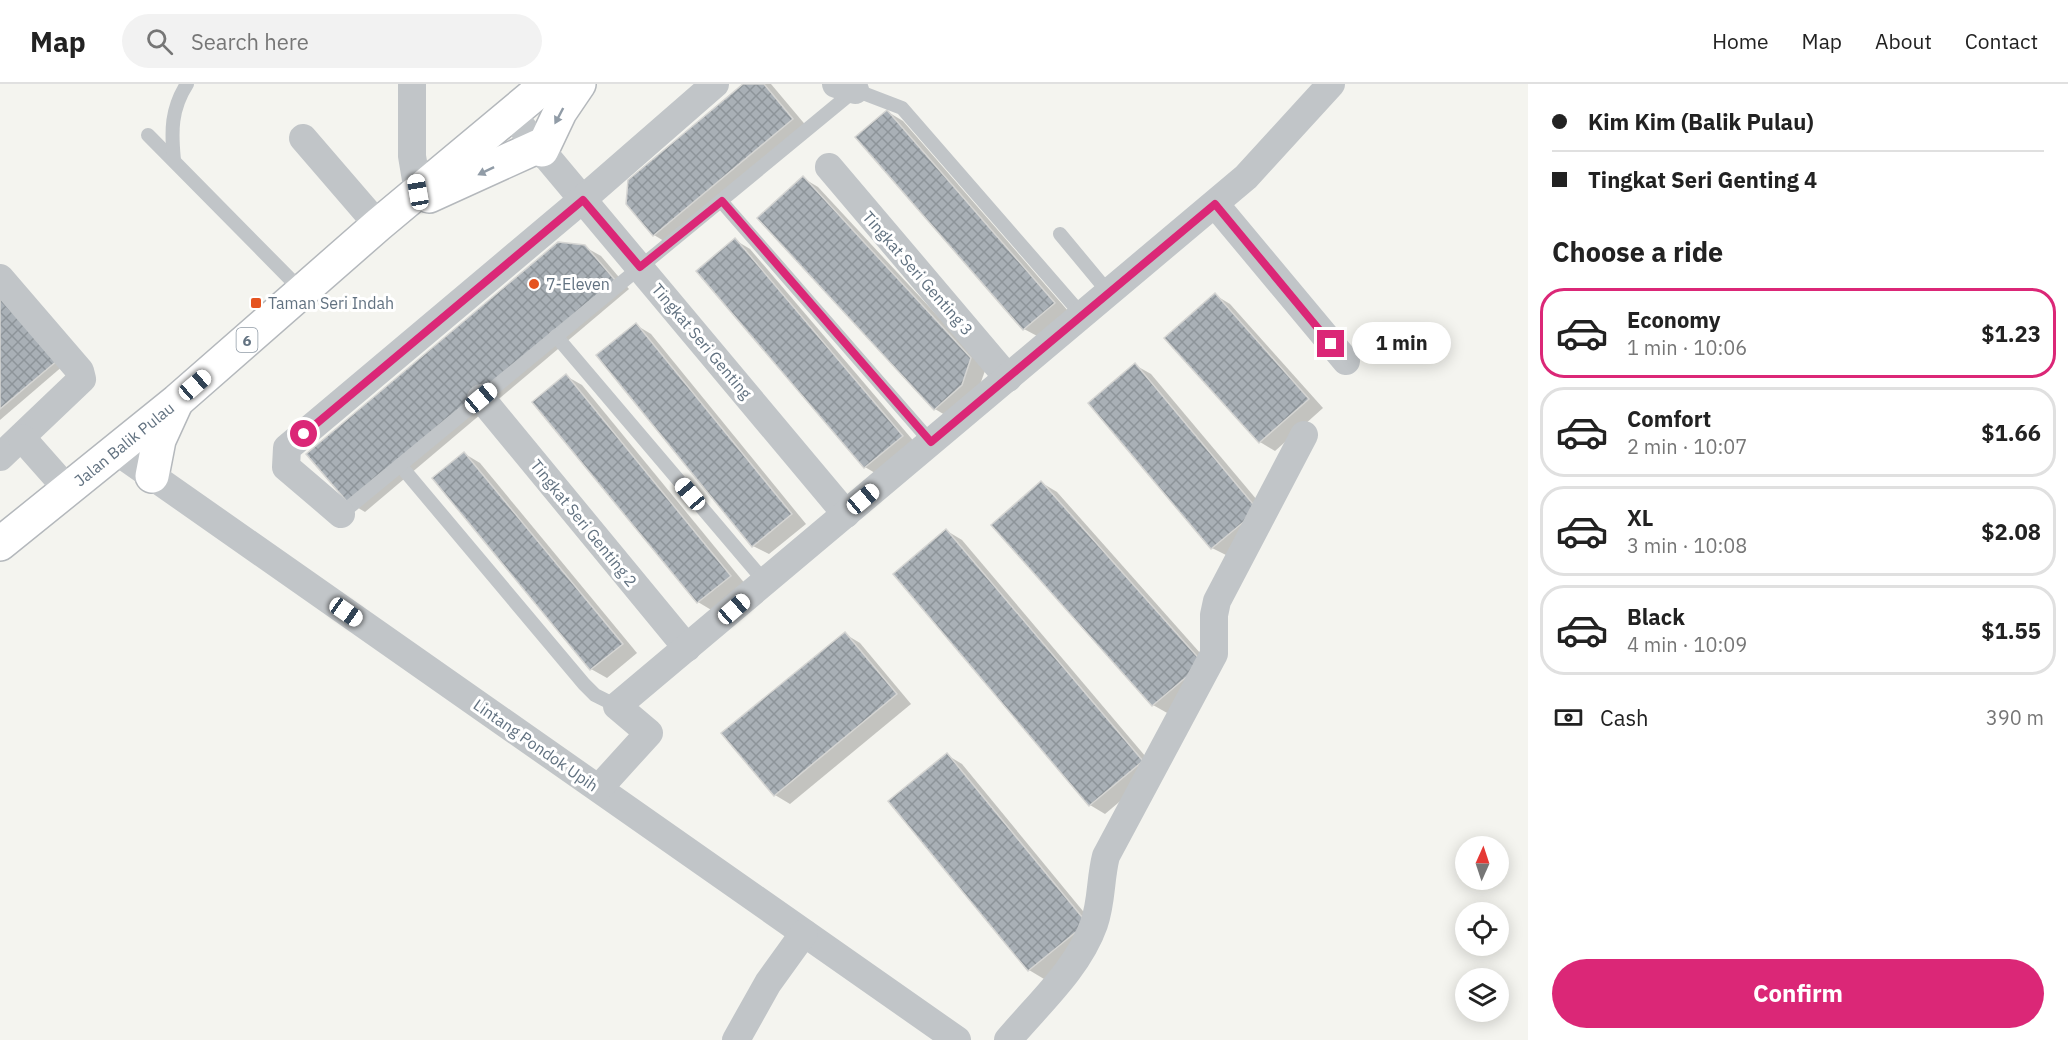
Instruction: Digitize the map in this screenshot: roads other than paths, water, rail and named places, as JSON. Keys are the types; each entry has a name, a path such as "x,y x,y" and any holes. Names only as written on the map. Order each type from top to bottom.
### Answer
{"main road":[{"name":"Jalan Balik Pulau","path":"0,544 177,401 397,209 547,84"},
{"path":"397,209 541,148 560,112 579,84"},
{"path":"152,476 159,440 177,401"}],"street":[{"path":"303,138 397,209 412,156 412,84"},
{"path":"341,514 286,467 287,448 583,200 715,84"},
{"path":"599,788 649,733 617,706 1246,177 1331,84"},
{"name":"Tingkat Seri Genting","path":"511,114 846,514"},
{"name":"Tingkat Seri Genting 3","path":"829,167 1008,378"},
{"path":"1215,204 1346,362"},
{"path":"0,278 81,371 82,379 0,457"},
{"name":"Tingkat Seri Genting 2","path":"481,398 687,648"},
{"path":"1008,1040 1078,958 1094,925 1103,892 1101,874 1107,856 1214,654 1214,615 1217,601 1304,435"},
{"path":"22,438 68,490"},
{"name":"Lintang Pondok Upih","path":"115,450 957,1040"},
{"path":"736,1040 768,983 804,933"}],"lane":[{"path":"174,160 173,115 177,100 187,84"},
{"path":"341,514 722,201 845,87 902,108 1082,315"},
{"path":"148,135 302,291"},
{"path":"722,201 931,442"},
{"path":"1060,234 1109,293"},
{"path":"556,336 765,582"},
{"path":"400,465 584,684 595,695 617,706"}],"place":[{"name":"7-Eleven","path":"534,284"},
{"name":"Taman Seri Indah","path":"256,303"}]}
